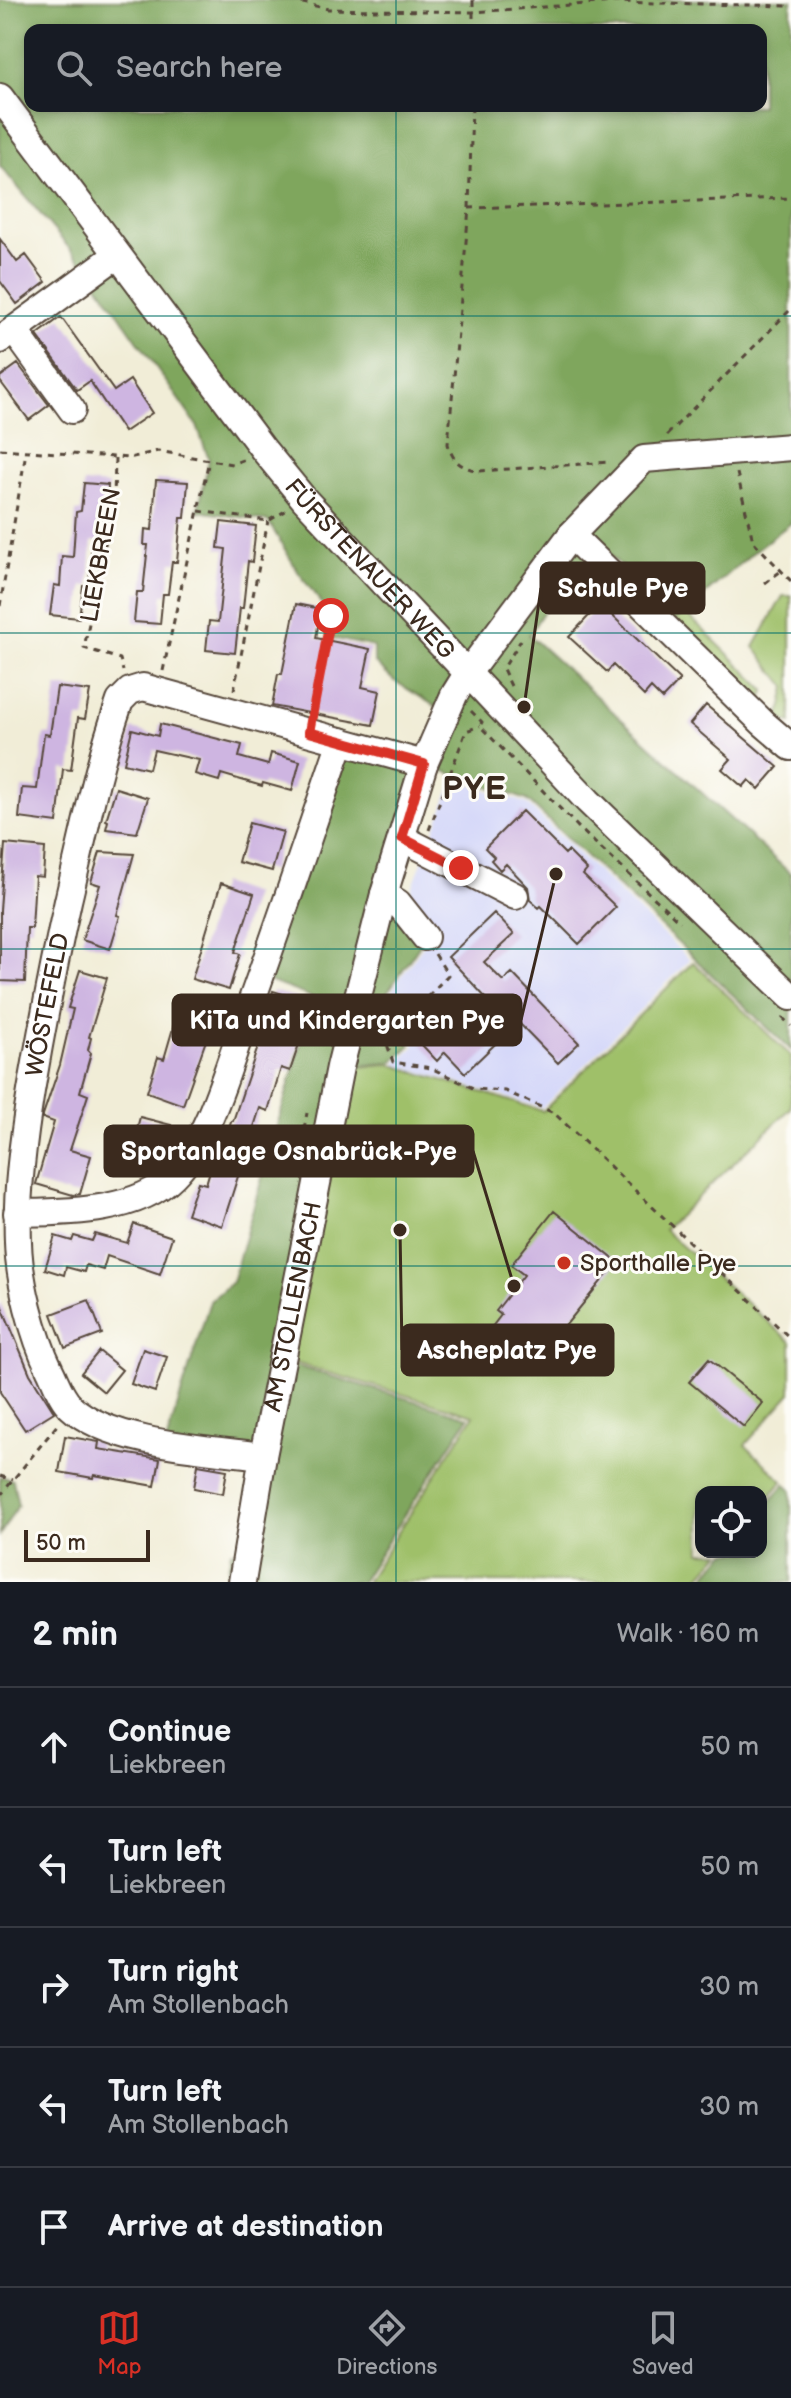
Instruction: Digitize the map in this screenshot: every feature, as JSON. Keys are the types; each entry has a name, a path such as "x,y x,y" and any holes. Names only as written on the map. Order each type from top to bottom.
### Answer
{"street":[{"name":"FÜRSTENAUER WEG","path":"0,97 263,449 304,499 467,674 487,719 588,801 791,997"},
{"path":"72,410 7,335 117,255"},
{"path":"644,459 791,447"},
{"name":"AM STOLLENBACH","path":"242,1582 263,1456 340,1067 384,894 412,843 424,764 454,695 467,674 571,535 644,459"},
{"path":"571,535 791,747"},
{"path":"130,691 143,687 158,690 424,764"},
{"name":"WÖSTEFELD","path":"71,1408 44,1357 27,1303 18,1246 17,1213 25,1133 47,995 82,840 116,714 120,701 130,691"},
{"path":"17,1213 106,1207 147,1194 173,1176 194,1148 235,1048 341,741"},
{"path":"412,843 515,896"},
{"path":"384,894 398,903 425,937"},
{"path":"71,1408 102,1426 132,1435 166,1443 263,1456"}],"path":[{"path":"290,0 328,9 473,12 614,2 791,6"},
{"path":"473,0 473,24"},
{"path":"472,112 469,208 448,444 452,458 465,469 480,471 644,459 791,309"},
{"path":"469,208 791,198"},
{"path":"0,449 115,458 158,451 232,464 263,449"},
{"path":"0,606 26,451"},
{"path":"732,453 753,541 791,581"},
{"name":"LIEKBREEN","path":"115,458 114,500 84,648 120,659 130,691"},
{"path":"158,690 178,611 209,460"},
{"path":"198,511 268,521 230,710"},
{"path":"765,583 781,571"},
{"path":"309,732 331,616"},
{"path":"412,843 466,731 487,719 515,695 503,669 527,630"},
{"path":"448,975 386,1041 393,1062 431,1068 475,1089 505,1091 554,1113 791,1339"},
{"path":"0,1496 71,1408"},
{"path":"0,1476 13,1480"}],"shaded area":[{"path":"454,779 526,803 690,960 542,1108 395,1064 415,1046 382,1004 431,934 407,901"}],"green space":[{"path":"0,0 791,0 791,523 673,622 599,543 555,593 529,635 791,874 791,1050 527,800 425,764 384,893 425,937 379,1005 411,1045 393,1062 340,1068 282,1362 469,1417 361,1582 226,1582 231,1551 247,1552 262,1456 166,1443 210,1301 232,1282 314,998 260,978 341,741 424,764 446,713 393,680 374,662 374,647 327,637 331,616 299,573 268,521 198,511 209,460 197,426 91,274 0,166"},
{"path":"783,596 791,596 791,723 779,719 786,687 754,647"},
{"path":"685,612 765,690 760,705 673,622"},
{"path":"693,962 791,1056 791,1108 664,1230 791,1342 791,1393 745,1445 783,1481 767,1499 767,1486 695,1486 695,1558 716,1558 695,1582 366,1582 474,1415 285,1360 343,1069 390,1064 543,1111"},
{"path":"0,1476 13,1480 18,1505 0,1535"},
{"path":"785,1484 791,1490 791,1582 700,1582 721,1558 767,1558 767,1505"}],"building":[{"path":"0,239 17,262 26,255 46,282 17,304 0,281"},
{"path":"61,317 114,391 130,380 152,413 124,432 90,381 77,390 37,335"},
{"path":"18,364 49,405 29,420 0,381 0,377"},
{"path":"156,480 188,482 177,562 172,562 168,594 163,594 160,624 134,622 137,592 143,592 148,545 144,545 145,529 152,530"},
{"path":"84,483 108,485 106,514 101,513 99,542 92,541 89,586 83,586 79,618 50,615 54,585 60,586 62,556 73,557 76,512 81,511"},
{"path":"221,522 256,526 252,562 248,561 243,608 240,608 235,653 206,650 209,621 218,622 226,549 218,548"},
{"path":"296,604 321,609 316,638 370,649 362,687 380,691 373,725 272,706 278,674 282,674"},
{"path":"600,604 680,680 662,699 651,688 644,696 613,665 607,672 569,637"},
{"path":"57,687 90,691 85,719 78,718 71,770 63,769 57,823 19,818 22,788 37,789 44,734 50,735"},
{"path":"706,705 778,767 759,789 749,780 743,787 722,769 731,759 690,724"},
{"path":"160,724 242,745 239,757 268,765 271,753 300,761 292,791 221,774 219,781 195,774 199,760 154,750 149,769 124,763 132,729 158,736"},
{"path":"116,788 148,798 137,833 106,829"},
{"path":"522,811 565,854 568,851 587,870 583,875 616,907 579,944 541,906 539,908 530,900 528,887 506,864 500,870 485,848"},
{"path":"249,823 283,832 272,871 238,862"},
{"path":"5,844 45,848 43,877 35,876 32,928 27,928 25,982 0,981 0,910"},
{"path":"100,852 134,854 110,949 82,940 100,885 91,882"},
{"path":"221,883 254,894 235,952 240,954 229,990 192,979"},
{"path":"494,913 514,934 484,962 503,981 512,973 579,1043 558,1063 518,1022 465,1073 445,1052 437,1061 421,1044 458,1009 466,1017 486,998 448,957"},
{"path":"80,970 107,978 89,1037 88,1050 91,1053 80,1092 88,1095 70,1150 91,1156 80,1194 73,1195 36,1184 54,1122 43,1118 43,1115 60,1065 73,1009 68,1008"},
{"path":"273,991 303,1000 291,1041 299,1044 290,1071 281,1068 268,1111 260,1108 222,1226 187,1214 198,1182 206,1184 220,1137 226,1139 233,1121 268,1017"},
{"path":"180,1004 215,1015 183,1105 147,1092 158,1057 164,1059"},
{"path":"140,1117 171,1125 162,1159 131,1151"},
{"name":"Sporthalle Pye","path":"554,1211 617,1262 548,1347 522,1327 507,1346 488,1332 501,1315 496,1311 524,1275 511,1265"},
{"path":"134,1224 172,1237 160,1274 107,1256 103,1270 86,1265 84,1272 66,1267 64,1275 45,1269 55,1236 72,1241 74,1236 92,1241 95,1234 127,1243"},
{"path":"89,1300 102,1334 65,1348 52,1314"},
{"path":"0,1302 30,1374 54,1412 25,1430 0,1392"},
{"path":"143,1349 167,1357 155,1392 131,1384"},
{"path":"99,1351 122,1370 104,1392 81,1373"},
{"path":"709,1359 763,1403 744,1427 689,1382"},
{"path":"65,1436 99,1442 98,1449 160,1459 155,1486 59,1472"},
{"path":"198,1465 227,1470 223,1494 194,1488"}],"place":[{"name":"Schule Pye","path":"524,707"},
{"name":"KiTa und Kindergarten Pye","path":"556,874"},
{"name":"Ascheplatz Pye","path":"400,1230"},
{"name":"Sporthalle Pye","path":"564,1263"},
{"name":"Sportanlage Osnabrück-Pye","path":"514,1286"}],"district":[{"name":"PYE","path":"475,789"}],"route":[{"path":"331,616 309,732 424,764 402,838 461,868"}]}
